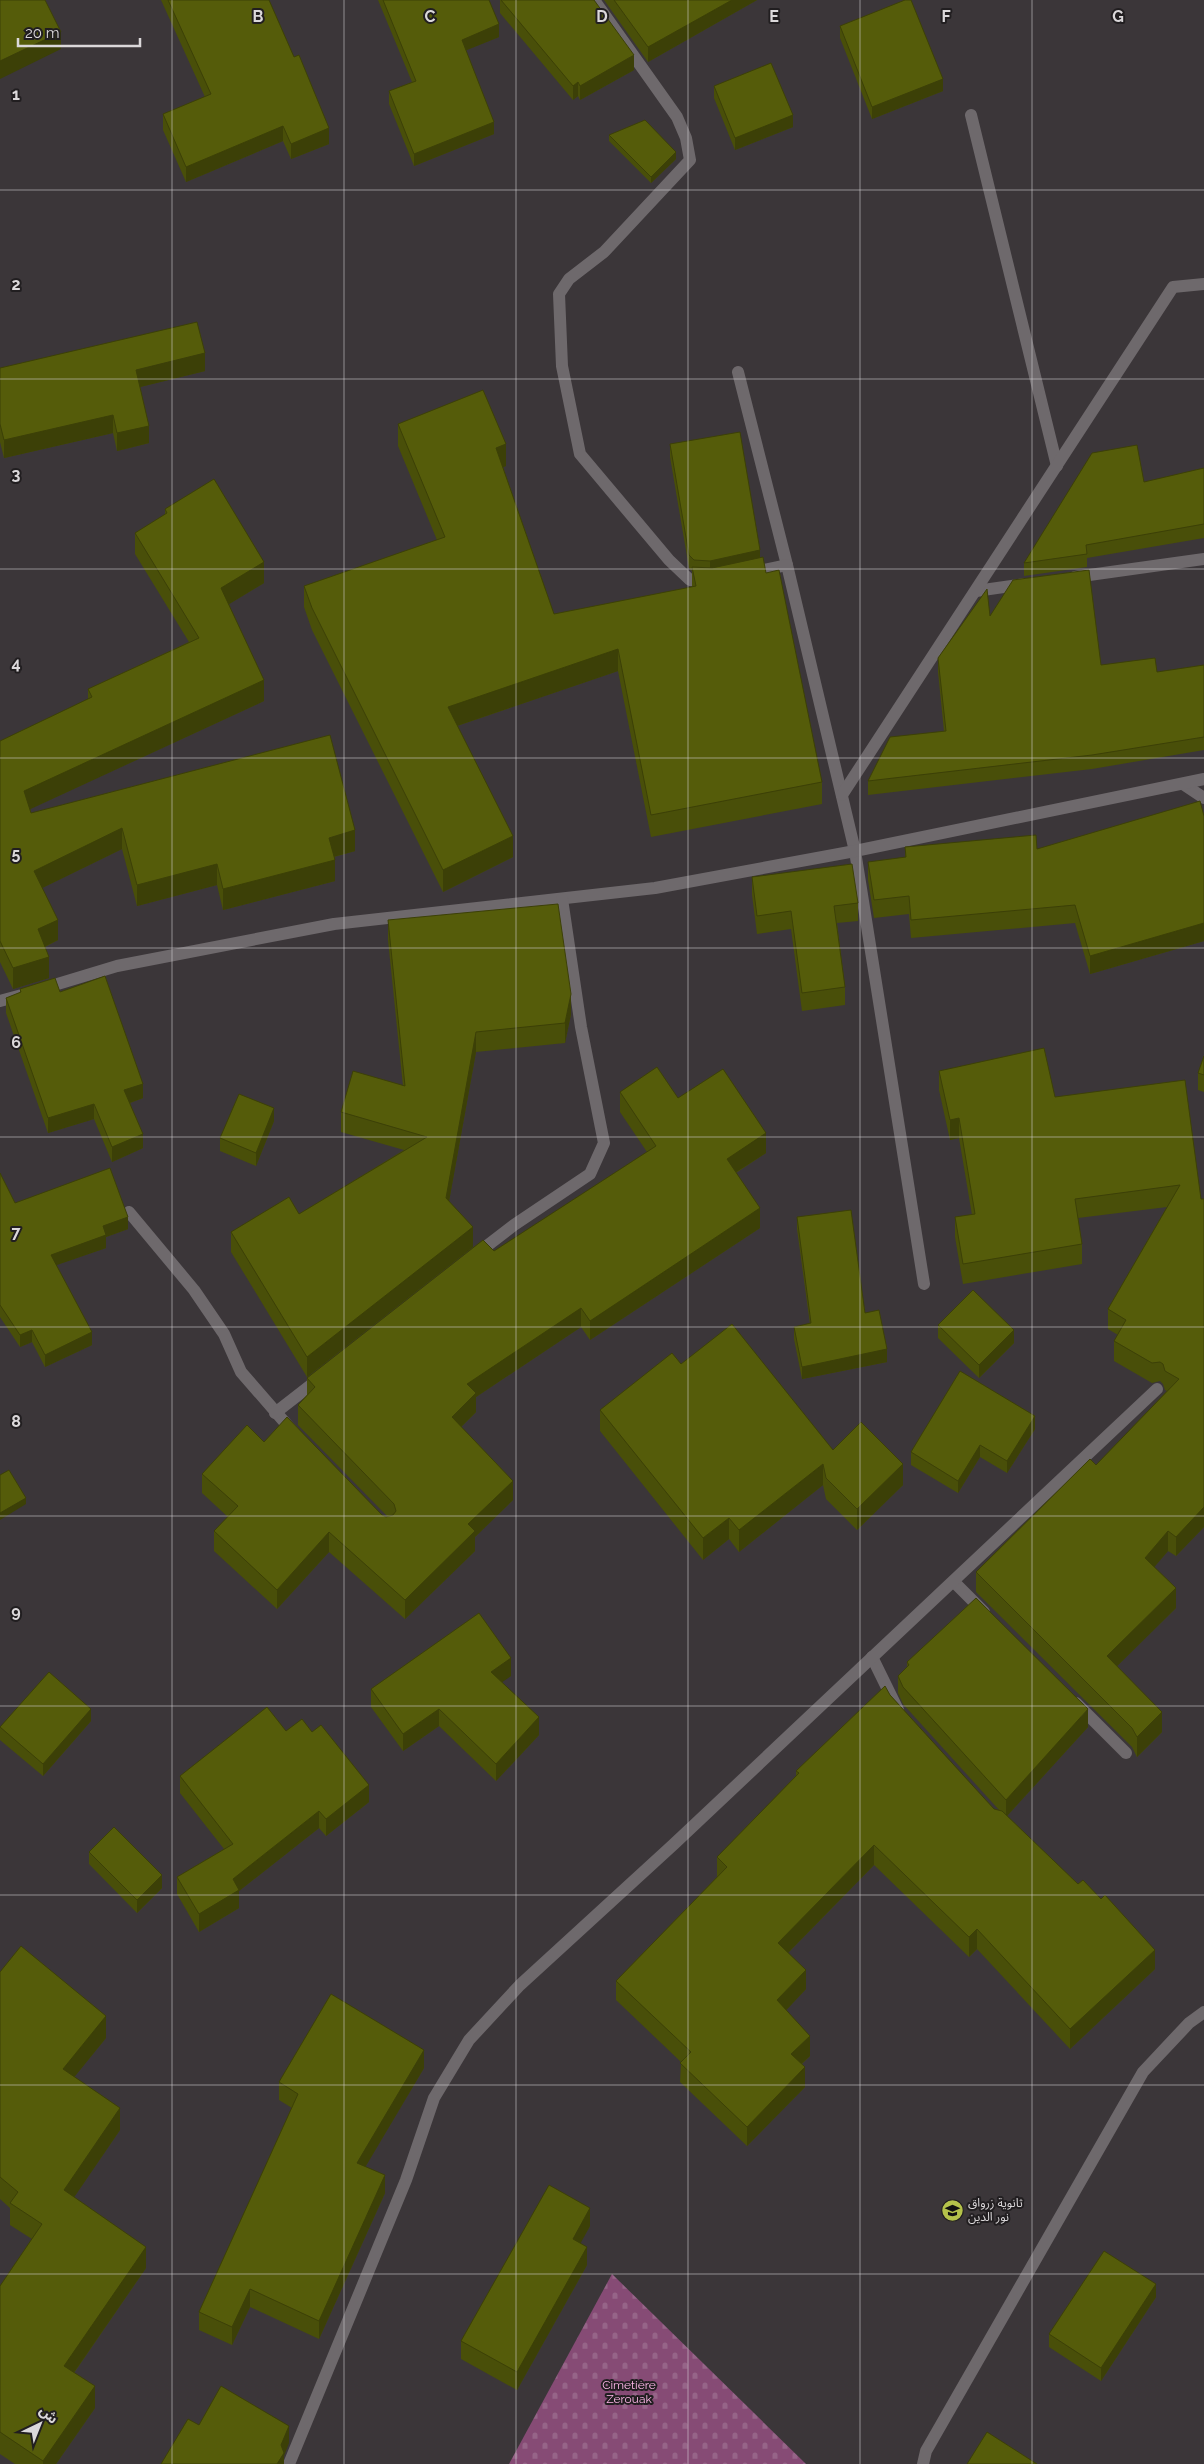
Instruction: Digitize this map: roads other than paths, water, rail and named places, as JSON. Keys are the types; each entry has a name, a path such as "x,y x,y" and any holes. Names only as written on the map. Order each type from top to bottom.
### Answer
{"street":[{"path":"594,0 677,117 686,138 690,160 604,252 569,279 559,294 562,366 580,454 669,560 690,580 710,582 720,580"},
{"path":"971,115 1056,466"},
{"path":"842,795 1173,288 1204,284"},
{"path":"738,372 787,565 855,851 924,1284"},
{"path":"1062,579 1204,559"},
{"path":"739,576 787,565"},
{"path":"976,591 1042,582"},
{"path":"0,1001 117,966 334,924 655,888 855,851 1204,779"},
{"path":"1183,784 1204,798"},
{"path":"467,1261 514,1225 590,1174 604,1143 581,1027 562,898"},
{"path":"129,1212 194,1290 224,1334 242,1372 275,1413 301,1441"},
{"path":"275,1413 329,1371"},
{"path":"288,2464 406,2180 434,2098 469,2040 520,1985 674,1844 1157,1389"},
{"path":"954,1582 995,1623"},
{"path":"872,1656 896,1709 909,1723"},
{"path":"1064,1691 1126,1753"},
{"path":"922,2464 926,2451 1143,2072 1189,2023 1204,2012"}],"place":[{"name":"ثانوية زرواق نور الدين","path":"952,2210"}],"park label":[{"name":"Cimetière Zerouak","path":"629,2392"}]}
